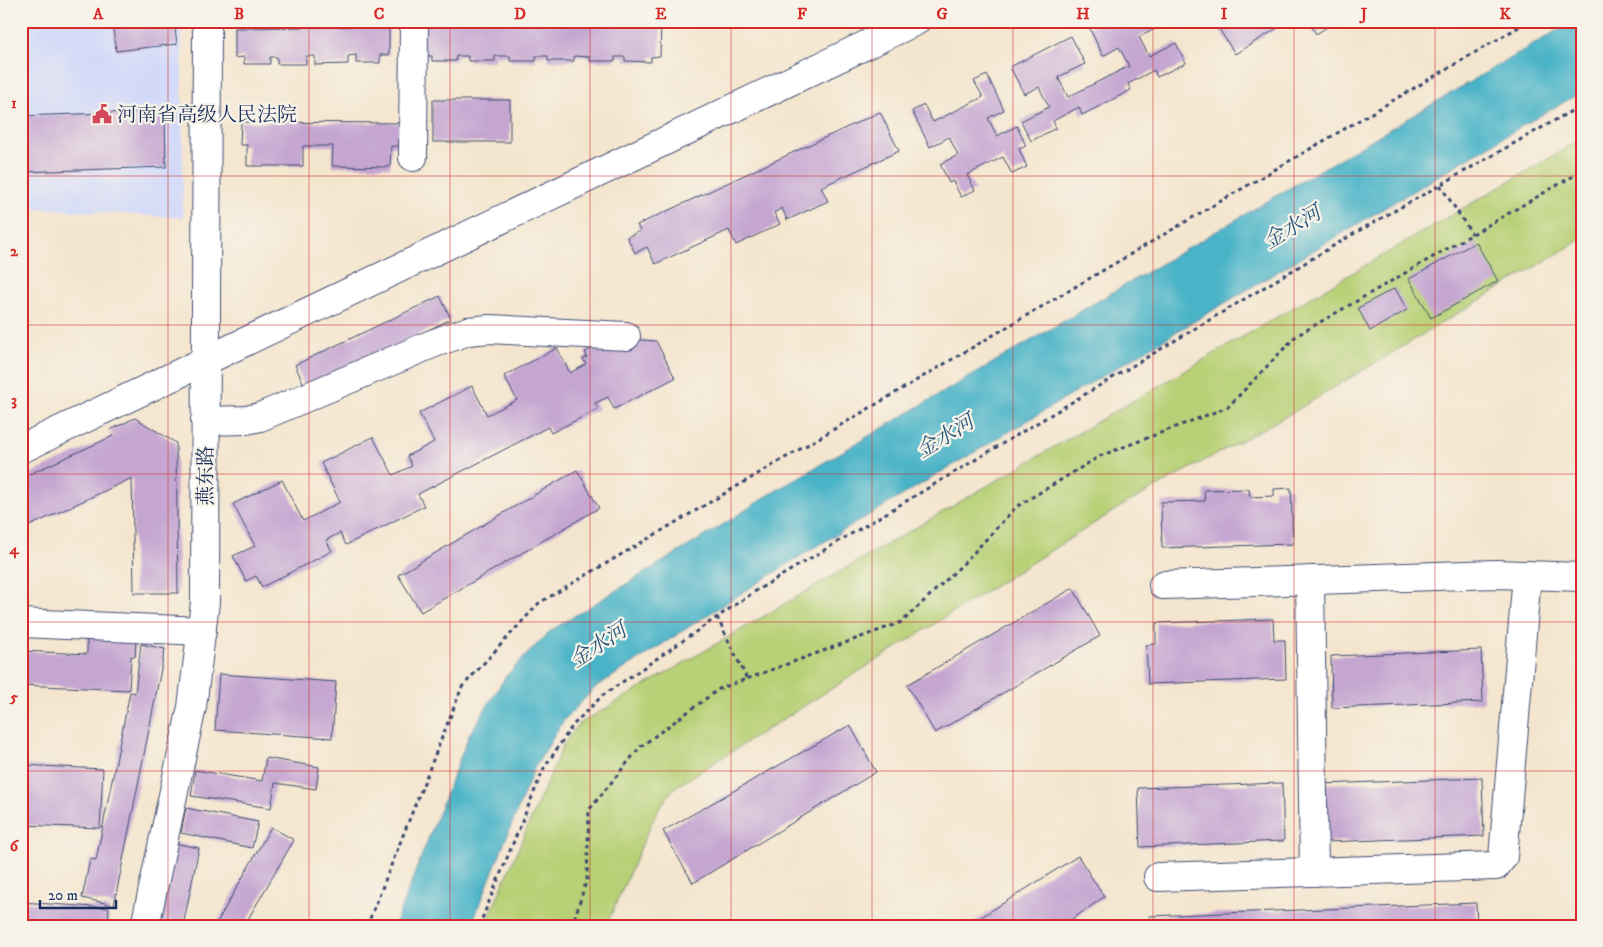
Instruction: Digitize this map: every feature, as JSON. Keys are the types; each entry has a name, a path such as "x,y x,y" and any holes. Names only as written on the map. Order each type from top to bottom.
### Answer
{"street":[{"name":"燕东路","path":"145,926 192,707 205,602 207,21"},
{"path":"413,157 414,21"},
{"path":"21,449 916,21"},
{"path":"206,421 246,420 260,417 432,344 468,331 489,329 626,336"},
{"path":"1162,585 1496,574 1582,577"},
{"path":"1158,877 1496,866 1503,858 1527,575"},
{"path":"1310,580 1314,872"},
{"path":"21,623 202,631"}],"path":[{"path":"367,926 462,687 539,603 1196,215 1529,21"},
{"path":"479,926 544,768 573,725 602,696 771,581 1355,234 1582,105"},
{"path":"572,926 587,879 589,810 640,747 719,689 902,622 966,561 1016,507 1100,456 1228,407 1296,336 1582,171"},
{"path":"1440,185 1472,234"},
{"path":"717,617 747,679"}],"shaded area":[{"name":"河南省高级人民法院","path":"21,21 182,21 183,218 21,207"}],"green space":[{"path":"1582,139 1582,239 1295,411 1120,507 674,788 656,813 606,926 485,926 563,745 579,724"}],"water":[{"name":"金水河","path":"1573,21 1582,21 1582,92 809,551 596,687 564,720 534,769 471,926 394,926 469,735 506,676 550,631 767,496"}],"building":[{"path":"112,21 174,21 177,44 116,51"},
{"path":"422,21 661,22 660,56 651,57 651,62 625,61 625,57 615,57 615,61 590,61 590,57 574,56 574,61 548,61 548,56 536,56 536,61 510,61 510,56 495,56 495,61 468,61 468,56 456,56 456,61 432,61 432,56 422,56"},
{"path":"1099,21 1164,21 1165,24 1139,37 1149,56 1176,43 1186,63 1157,77 1154,70 1128,84 1131,90 1082,115 1079,107 1053,121 1056,128 1031,141 1021,121 1049,107 1039,87 1024,94 1010,67 1071,36 1085,64 1058,77 1068,97 1129,66 1119,47 1103,56 1089,27"},
{"path":"1214,21 1289,21 1235,54"},
{"path":"1308,21 1337,21 1316,34"},
{"path":"389,26 389,55 380,55 380,63 356,63 356,55 348,56 348,64 315,65 315,56 306,56 306,64 277,64 277,57 270,57 270,64 244,64 244,57 235,58 235,28"},
{"path":"987,75 1004,110 988,118 997,136 1017,126 1026,146 1019,149 1027,167 1012,174 1003,157 967,175 975,190 961,197 953,181 949,183 940,164 958,155 949,137 930,147 912,111 924,105 933,122 983,97 974,81"},
{"path":"433,100 510,100 510,142 433,142"},
{"path":"165,111 166,167 21,172 21,116"},
{"path":"880,112 899,151 821,187 828,201 787,220 782,208 774,213 780,224 736,245 729,230 655,264 647,247 635,253 627,237 640,231 637,225"},
{"path":"241,122 401,123 400,146 391,146 390,167 332,166 333,146 303,146 303,166 247,166 247,145 240,145"},
{"path":"1476,242 1498,281 1431,318 1409,279"},
{"path":"1395,288 1407,310 1370,331 1358,308"},
{"path":"440,296 451,319 306,389 295,365"},
{"path":"613,338 656,341 675,378 614,409 608,397 595,403 598,409 551,433 548,427 418,494 424,506 346,545 340,533 326,540 332,551 262,587 256,576 246,581 233,556 255,546 233,504 282,480 303,521 340,502 321,463 373,437 393,475 412,466 407,456 434,442 419,413 472,386 487,415 517,400 504,376 557,348 570,373 586,364 583,359 587,357 585,352"},
{"path":"135,418 176,443 178,593 134,593 132,478 21,530 21,478 113,436 110,430"},
{"path":"577,470 599,508 421,612 398,575"},
{"path":"1291,488 1293,544 1162,548 1161,502 1205,501 1204,490 1249,489 1250,497 1274,496 1274,489"},
{"path":"1073,588 1100,636 935,733 907,685"},
{"path":"1273,619 1274,640 1285,640 1286,679 1148,684 1146,645 1156,644 1156,623"},
{"path":"87,636 136,638 135,657 131,656 129,690 21,685 21,651 87,654"},
{"path":"141,644 165,649 114,905 82,898 90,859 96,860 130,692 135,693"},
{"path":"1481,650 1483,702 1332,708 1331,656"},
{"path":"219,674 336,682 332,738 215,730"},
{"path":"850,725 876,772 693,883 663,831"},
{"path":"266,758 319,767 316,789 275,783 271,808 191,796 195,770 262,781"},
{"path":"21,765 103,769 100,828 21,825"},
{"path":"1482,778 1484,836 1325,842 1323,784"},
{"path":"1282,783 1284,841 1140,847 1138,788"},
{"path":"186,808 258,822 252,848 181,833"},
{"path":"271,827 294,840 244,926 215,926"},
{"path":"174,843 199,848 183,926 157,926"},
{"path":"1078,856 1104,897 1062,926 967,926"},
{"path":"21,902 109,908 108,926 21,926"},
{"path":"1476,903 1477,926 1149,926 1149,916"}],"place":[{"name":"河南省高级人民法院","path":"102,114"}]}
